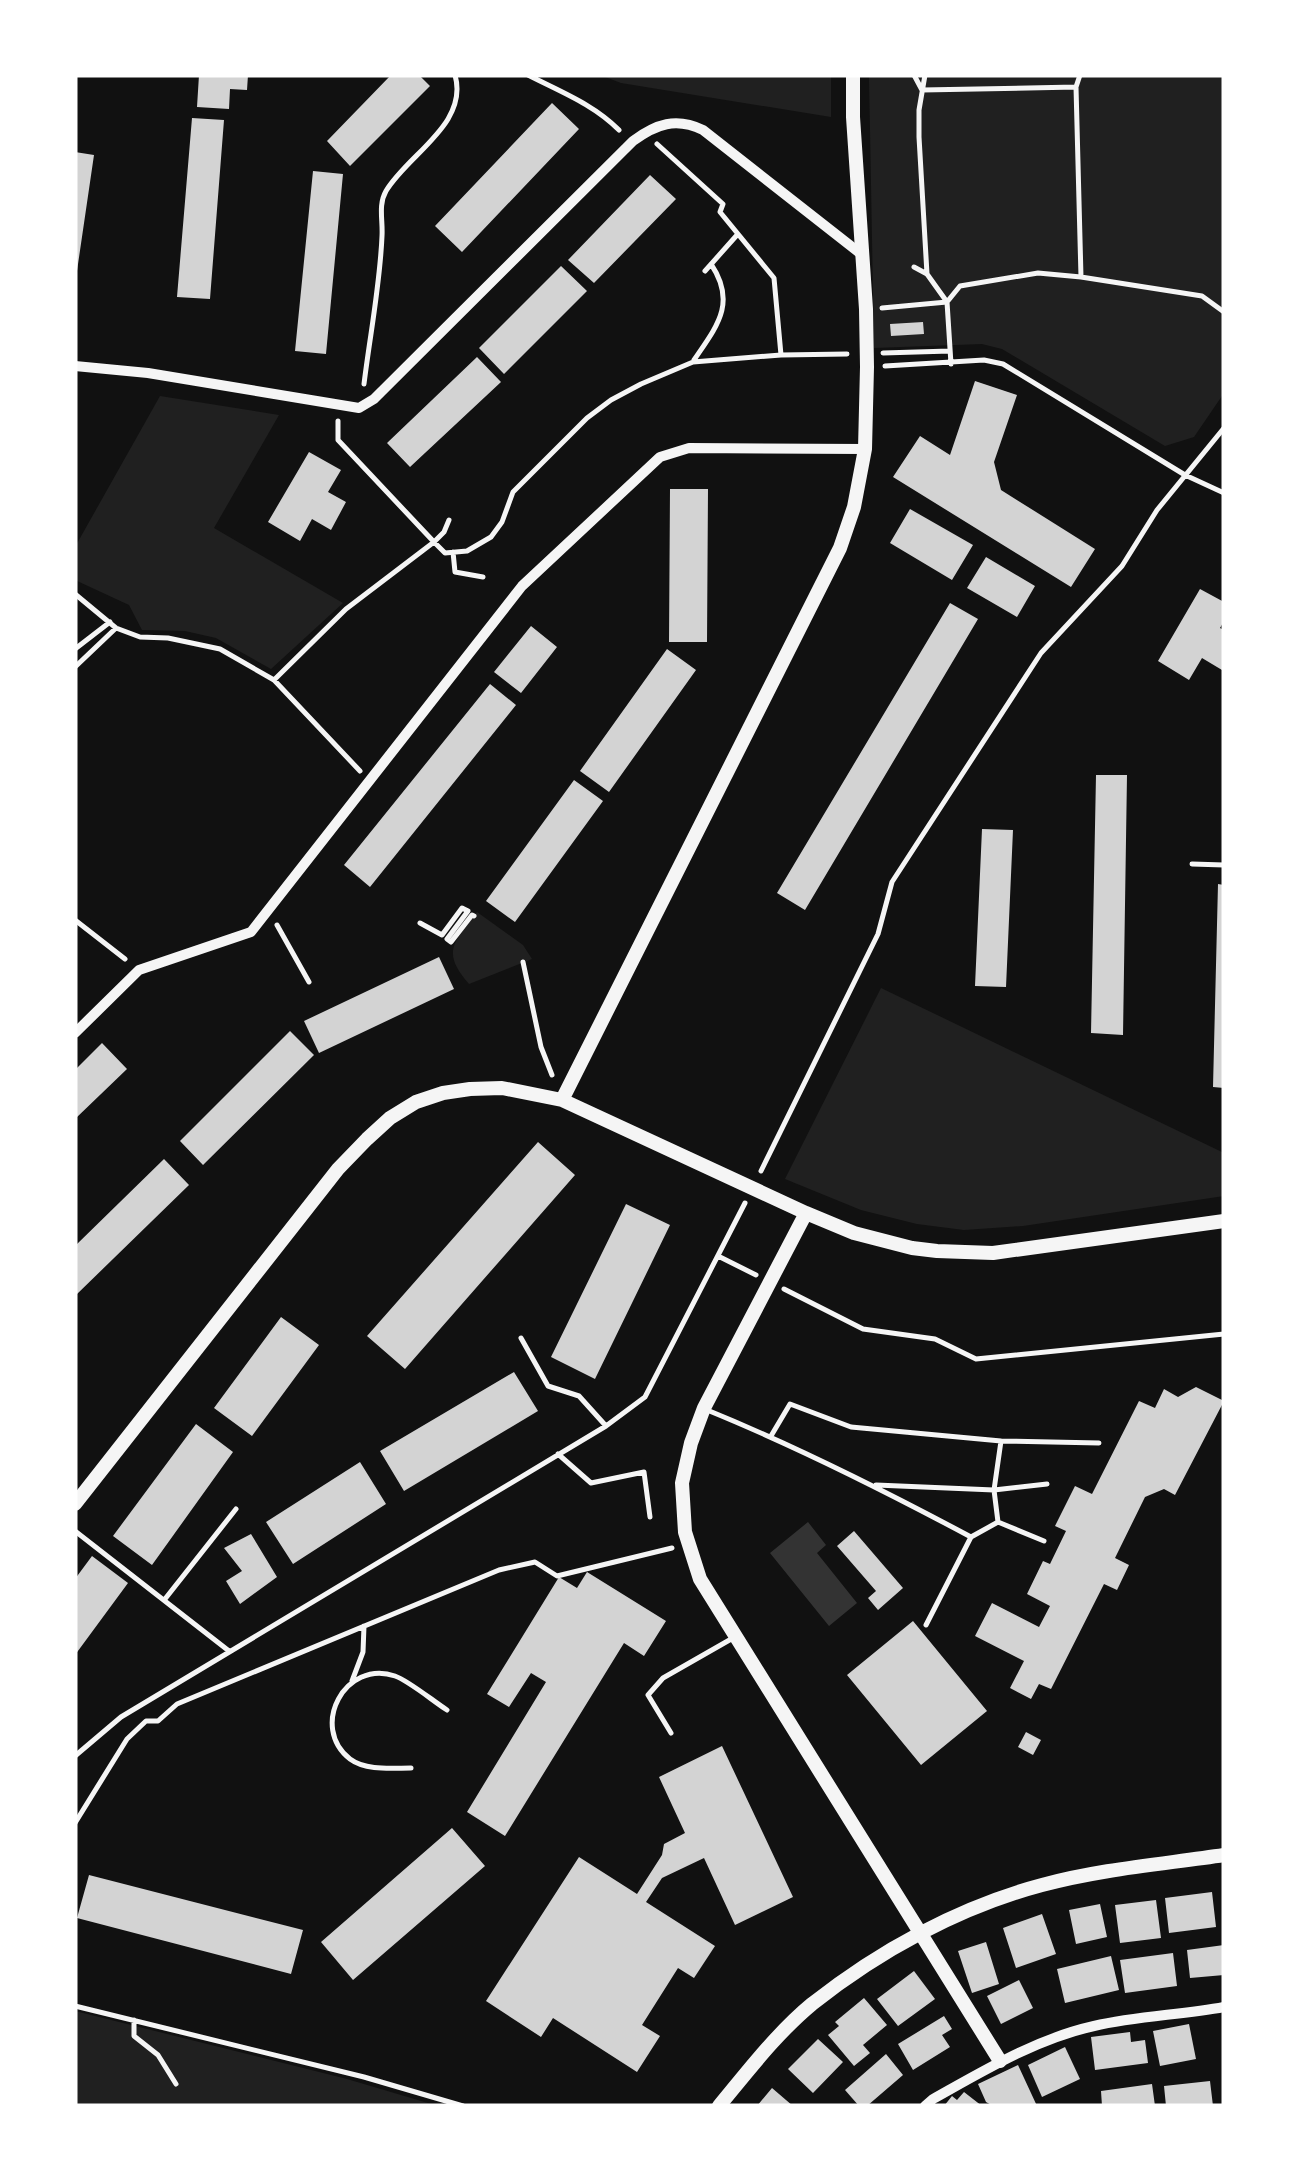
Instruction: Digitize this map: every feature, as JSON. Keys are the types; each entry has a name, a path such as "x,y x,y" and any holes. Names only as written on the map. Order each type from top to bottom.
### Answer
{"street":[{"path":"562,1100 840,548 854,507 865,449 869,360 853,75"},
{"path":"75,366 148,373 359,408 374,399 633,141 651,128 673,122 703,130 861,254"},
{"path":"75,1033 139,970 251,932 522,586 660,457 689,448 865,449"},
{"path":"75,1504 338,1169 390,1118 416,1102 443,1093 502,1088 562,1100 854,1234 938,1251 1024,1250 1224,1221"},
{"path":"806,1214 704,1408 682,1483 685,1532 700,1579 1000,2061"},
{"path":"719,2106 764,2052 810,2006 920,1933 1042,1884 1224,1855"},
{"path":"924,2106 1000,2061 1040,2043 1094,2026 1224,2008"}],"lane":[{"path":"771,1436 790,1404 851,1427 1001,1442 1099,1443"},
{"path":"704,1408 771,1436 972,1536"},
{"path":"998,1522 994,1490 1001,1442"},
{"path":"873,1485 994,1490 1047,1484"},
{"path":"926,1625 972,1536 998,1522"},
{"path":"998,1522 1044,1541"},
{"path":"672,1733 648,1695 663,1678 736,1636"}],"path":[{"path":"374,399 364,384 382,237 380,203 387,189 442,128 458,93 455,75"},
{"path":"528,75 578,99 605,116 624,135"},
{"path":"914,75 922,90"},
{"path":"925,75 919,137 927,274"},
{"path":"1080,75 1076,87 1081,277"},
{"path":"922,90 1076,87"},
{"path":"657,144 723,204 720,212 774,278 781,355"},
{"path":"705,271 737,234"},
{"path":"693,362 723,309 721,279 711,264"},
{"path":"914,266 927,274 947,302 951,364"},
{"path":"866,309 947,302 960,286 1038,273 1202,296 1224,312"},
{"path":"869,360 890,353 950,351"},
{"path":"338,405 338,440 434,542 446,552 467,551 491,537 502,522 513,492 587,418 641,384 693,362 852,354"},
{"path":"869,360 951,364 984,360 1003,364 1185,475 1224,493"},
{"path":"783,1128 878,934 892,882 1041,652 1122,566 1157,510 1224,428"},
{"path":"274,680 346,608 434,542 449,520"},
{"path":"453,552 455,572 483,576"},
{"path":"75,594 116,628 140,637 168,638 220,649 274,680 368,780"},
{"path":"75,649 110,622"},
{"path":"75,668 116,628"},
{"path":"1192,864 1224,864"},
{"path":"420,923 442,935 462,908 468,911 447,939 451,942 474,916"},
{"path":"268,910 308,982"},
{"path":"75,920 139,970"},
{"path":"523,962 541,1047"},
{"path":"75,1756 121,1717 606,1426 645,1397 725,1244"},
{"path":"718,1256 734,1264"},
{"path":"806,1301 863,1329 935,1338 976,1359 1224,1334"},
{"path":"521,1338 548,1386 579,1396 606,1426"},
{"path":"558,1454 592,1483 644,1472 650,1517"},
{"path":"165,1600 236,1509"},
{"path":"75,1531 228,1651"},
{"path":"75,1823 127,1739 146,1721 158,1721 177,1704 499,1570 535,1562 557,1576 689,1544"},
{"path":"364,1626 363,1652 352,1682 336,1698 332,1721 335,1740 351,1760 376,1768 411,1768"},
{"path":"352,1682 374,1674 395,1676 447,1710"},
{"path":"75,2006 364,2077 464,2106"},
{"path":"134,2020 134,2036 158,2054 176,2084"}],"shaded area":[{"path":"600,75 831,75 831,117 621,83"},
{"path":"869,75 1224,75 1224,393 1194,437 1165,446 1002,349 982,344 874,348"},
{"path":"160,396 279,415 214,528 343,603 271,669 216,638 185,631 142,630 129,605 75,580 75,547"},
{"path":"477,912 523,945 532,959 469,984 453,955 457,939"},
{"path":"881,988 1224,1153 1224,1196 1023,1226 964,1230 917,1224 861,1210 785,1179"},
{"path":"808,1522 826,1545 817,1553 857,1603 829,1626 770,1553"},
{"path":"75,2011 347,2079 438,2106 75,2106"}],"building":[{"path":"199,75 248,75 247,90 230,89 229,109 197,107"},
{"path":"391,75 419,75 430,86 350,166 327,141"},
{"path":"552,103 579,129 462,252 435,226"},
{"path":"192,118 224,120 210,299 177,297"},
{"path":"75,152 94,155 77,271 75,271"},
{"path":"313,171 343,174 326,354 295,351"},
{"path":"650,175 676,199 594,283 568,260"},
{"path":"561,266 587,291 504,374 479,348"},
{"path":"923,322 924,334 891,336 890,324"},
{"path":"477,357 501,382 410,467 387,443"},
{"path":"975,381 1017,395 994,462 1001,490 1095,549 1071,587 893,477 920,436 950,455"},
{"path":"309,452 341,470 328,492 346,502 331,530 312,519 300,541 268,522"},
{"path":"670,489 708,489 707,642 669,642"},
{"path":"910,509 973,545 952,580 890,543"},
{"path":"986,557 1035,586 1017,617 967,588"},
{"path":"1200,589 1224,602 1220,628 1224,630 1224,666 1222,670 1202,658 1189,680 1158,661"},
{"path":"950,603 978,619 805,910 777,893"},
{"path":"531,626 557,647 521,693 494,672"},
{"path":"667,649 696,670 609,792 580,771"},
{"path":"490,684 516,705 370,887 344,865"},
{"path":"1096,775 1127,775 1123,1035 1091,1033"},
{"path":"574,780 603,801 515,922 486,901"},
{"path":"982,829 1013,830 1006,987 975,986"},
{"path":"1218,884 1224,885 1224,1088 1213,1087"},
{"path":"439,957 454,989 319,1053 304,1021"},
{"path":"290,1031 314,1055 203,1165 180,1141"},
{"path":"102,1043 127,1069 75,1119 75,1070"},
{"path":"538,1142 575,1175 405,1369 367,1336"},
{"path":"164,1159 189,1185 75,1296 75,1246"},
{"path":"626,1204 670,1225 595,1379 551,1357"},
{"path":"281,1317 319,1345 252,1436 214,1408"},
{"path":"514,1372 538,1411 404,1491 380,1451"},
{"path":"1196,1387 1224,1401 1175,1495 1164,1489 1145,1497 1115,1558 1129,1565 1117,1590 1104,1584 1051,1689 1039,1684 1031,1699 1010,1688 1024,1661 975,1636 992,1603 1039,1627 1050,1606 1027,1594 1043,1561 1050,1564 1066,1531 1055,1526 1075,1486 1092,1494 1139,1401 1155,1408 1164,1389 1178,1397"},
{"path":"196,1424 233,1452 152,1565 113,1536"},
{"path":"360,1462 386,1504 293,1564 266,1522"},
{"path":"854,1531 903,1588 878,1610 868,1598 876,1591 837,1546"},
{"path":"251,1534 277,1577 240,1604 226,1581 242,1571 224,1548"},
{"path":"92,1556 128,1583 75,1655 75,1579"},
{"path":"587,1572 666,1621 644,1656 624,1643 505,1836 467,1812 546,1682 531,1673 509,1707 487,1694 559,1577 577,1588"},
{"path":"913,1621 987,1711 921,1765 847,1675"},
{"path":"1026,1732 1041,1740 1033,1755 1018,1747"},
{"path":"722,1746 793,1897 735,1925 704,1858 662,1878 646,1902 715,1946 694,1978 678,1968 642,2025 660,2036 637,2072 553,2018 541,2037 486,2001 579,1857 637,1894 662,1855 664,1844 685,1833 659,1777"},
{"path":"452,1828 485,1866 353,1980 321,1942"},
{"path":"89,1875 303,1930 291,1974 77,1918"},
{"path":"1212,1892 1216,1927 1169,1933 1165,1898"},
{"path":"1156,1900 1161,1938 1120,1943 1115,1905"},
{"path":"1100,1904 1107,1937 1076,1944 1069,1910"},
{"path":"1042,1914 1056,1954 1016,1968 1003,1928"},
{"path":"986,1942 999,1984 972,1993 958,1951"},
{"path":"1224,1945 1224,1975 1190,1978 1187,1950"},
{"path":"1173,1953 1177,1986 1125,1993 1120,1960"},
{"path":"1111,1956 1119,1990 1065,2003 1057,1969"},
{"path":"914,1971 935,1999 898,2026 877,1999"},
{"path":"1019,1980 1033,2008 1001,2024 987,1996"},
{"path":"864,1998 887,2025 863,2045 870,2053 854,2066 828,2035 839,2026 835,2022"},
{"path":"944,2016 952,2029 942,2035 950,2047 913,2070 898,2044"},
{"path":"1189,2024 1196,2059 1160,2066 1153,2031"},
{"path":"1130,2032 1131,2042 1145,2040 1148,2063 1095,2070 1091,2037"},
{"path":"818,2039 843,2062 813,2093 788,2069"},
{"path":"1065,2047 1080,2079 1042,2097 1028,2065"},
{"path":"886,2054 903,2075 867,2106 859,2106 845,2090"},
{"path":"1018,2065 1037,2106 993,2106 986,2102 978,2084"},
{"path":"1210,2081 1213,2106 1166,2106 1164,2086"},
{"path":"1152,2084 1155,2106 1102,2106 1101,2091"},
{"path":"772,2088 793,2106 757,2106"},
{"path":"964,2092 982,2106 944,2106 952,2096 957,2100"}]}
